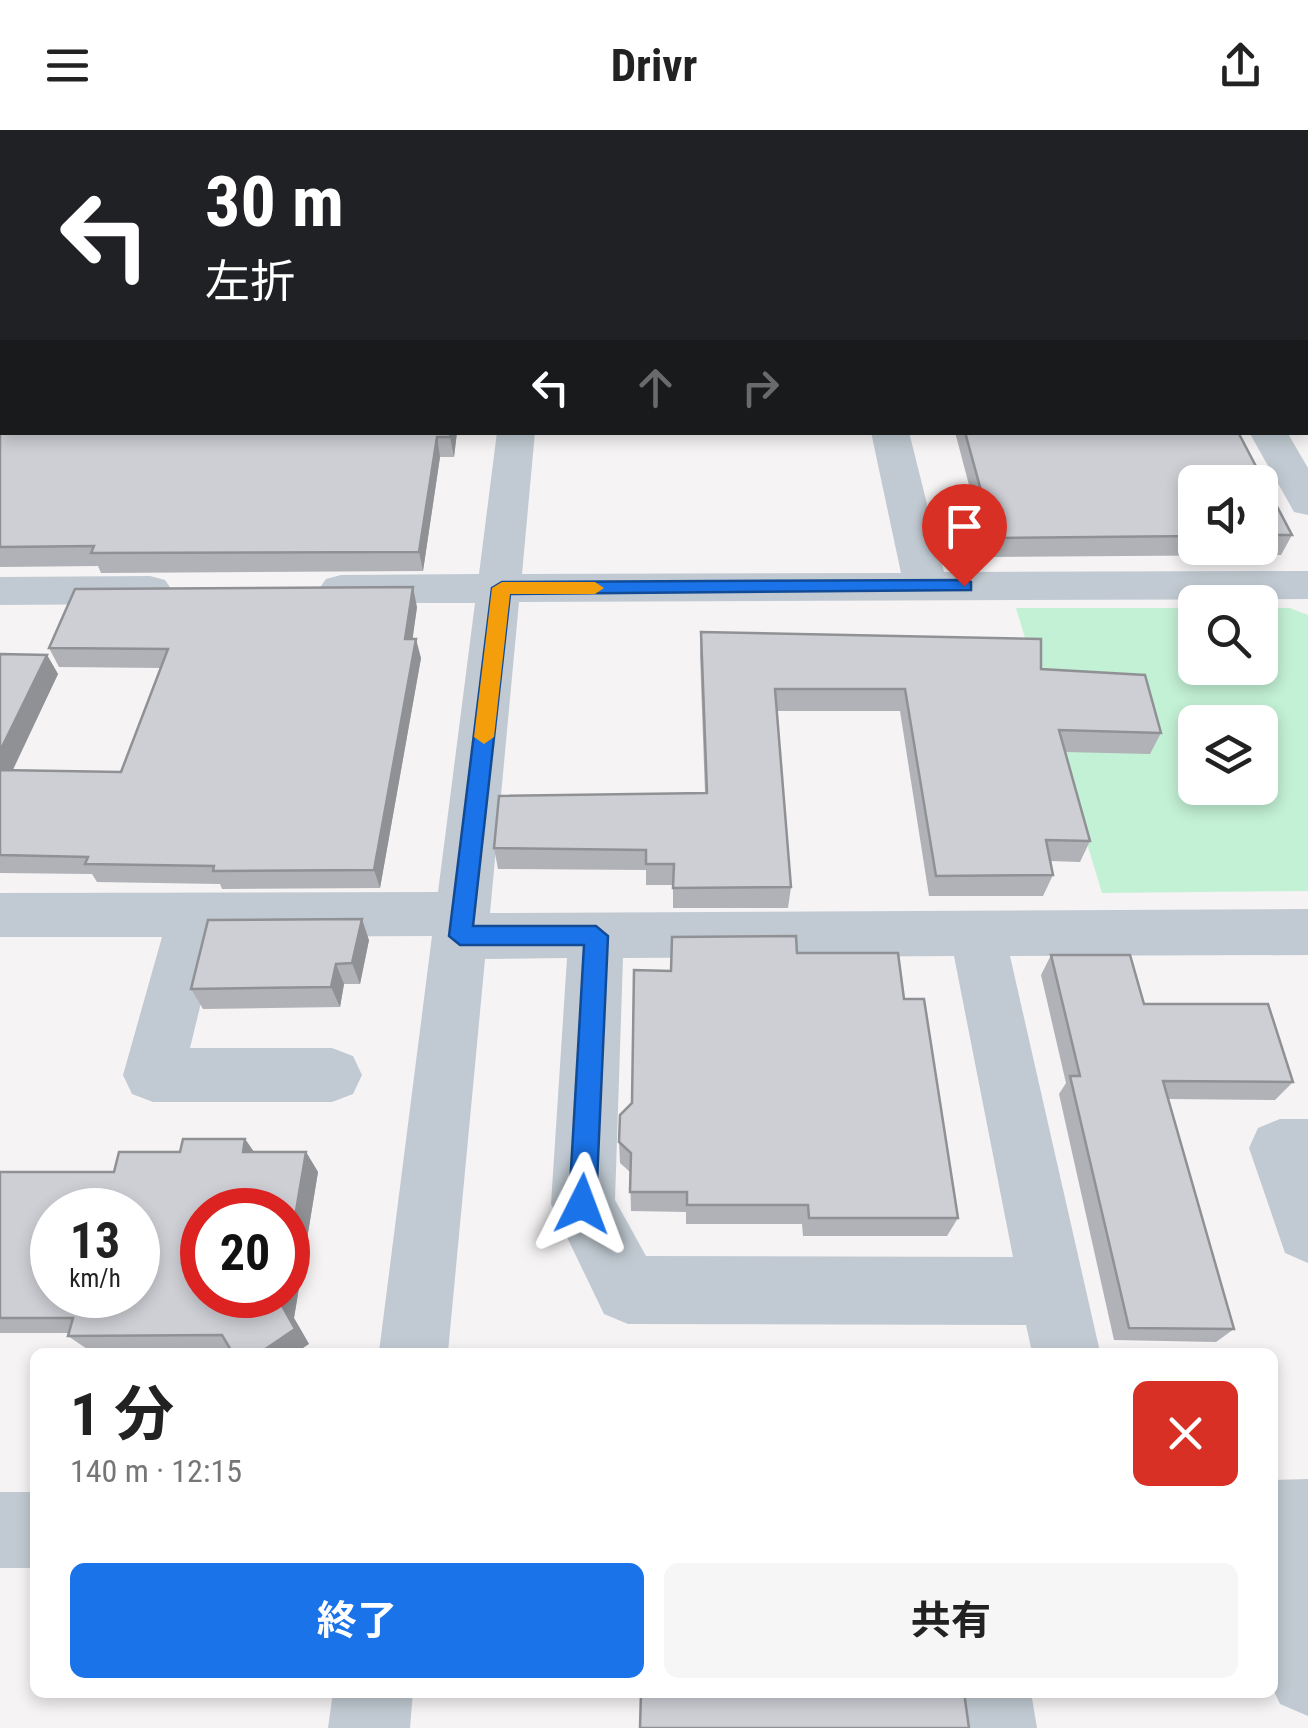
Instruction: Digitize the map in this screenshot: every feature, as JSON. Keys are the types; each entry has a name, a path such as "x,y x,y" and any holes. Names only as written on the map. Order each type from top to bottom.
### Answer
{"street":[{"path":"414,1348 502,588 516,435"},
{"path":"891,435 926,586"},
{"path":"1270,435 1308,503"},
{"path":"309,589 1308,584"},
{"path":"0,591 193,590"},
{"path":"196,914 152,1075 332,1075"},
{"path":"0,915 196,914 462,925 596,936 1308,932"},
{"path":"977,934 1065,1348"},
{"path":"596,936 582,1204 628,1290 1053,1291"},
{"path":"1308,1148 1280,1148 1308,1231"},
{"path":"1278,1517 1308,1516"},
{"path":"0,1530 30,1530"},
{"path":"1278,1571 1308,1676"},
{"path":"369,1728 372,1698"},
{"path":"992,1698 996,1728"}],"green space":[{"path":"1016,608 1178,608 1178,685 1278,685 1278,608 1308,615 1308,891 1102,893"}],"building":[{"path":"0,435 450,435 437,437 419,552 91,553 94,546 0,547"},
{"path":"966,435 1240,435 1255,465 1178,465 1178,536 994,538"},
{"path":"1278,508 1292,535 1278,535"},
{"path":"413,587 405,639 416,639 374,870 213,871 214,866 85,864 88,857 0,855 0,770 121,772 168,649 49,648 75,589"},
{"path":"701,632 1041,639 1041,669 1145,675 1161,733 1059,730 1090,841 1046,840 1053,875 936,876 905,689 775,689 791,887 673,888 674,864 646,864 646,850 494,848 499,796 707,793"},
{"path":"0,654 47,655 0,751"},
{"path":"362,919 352,963 336,964 331,987 191,989 208,920"},
{"path":"796,936 797,953 898,953 904,999 924,999 958,1218 809,1218 808,1205 687,1205 687,1192 630,1192 631,1153 619,1142 620,1115 632,1103 634,970 671,971 672,937"},
{"path":"1051,955 1130,955 1144,1004 1268,1004 1293,1082 1163,1081 1234,1329 1129,1328 1070,1076 1080,1076"},
{"path":"183,1139 245,1139 243,1152 306,1152 300,1188 180,1188 180,1318 289,1318 295,1329 267,1348 230,1348 222,1335 68,1336 73,1318 160,1318 160,1188 30,1188 30,1318 0,1318 0,1172 114,1172 119,1152 180,1152"},
{"path":"641,1698 965,1698 969,1728 640,1728"}],"slow traffic":[{"path":"484,737 502,588 595,588"}],"route":[{"path":"582,1204 596,936 460,936 502,588 964,586"}]}
